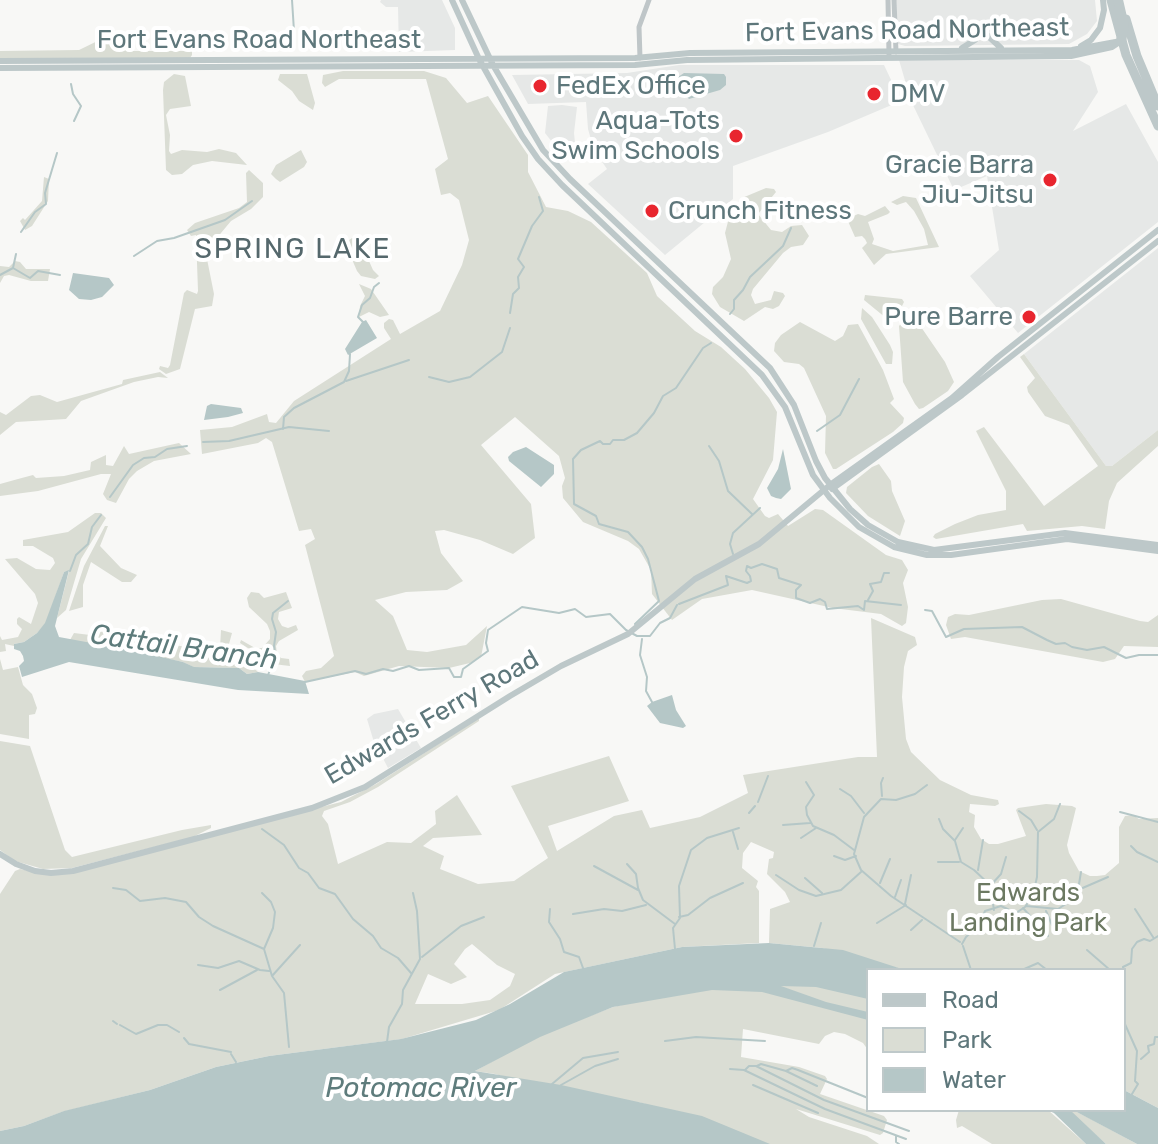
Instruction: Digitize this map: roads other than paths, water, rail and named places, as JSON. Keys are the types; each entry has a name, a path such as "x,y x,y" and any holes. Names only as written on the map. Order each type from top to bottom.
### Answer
{"highway":[{"path":"1115,2 1124,26 1119,46 1158,126"},
{"path":"1115,2 1151,91"},
{"path":"1119,46 1132,50 1158,106"}],"main road":[{"path":"452,0 472,46 522,136 552,176 768,381 785,407 808,466 875,530 920,548 952,549 1065,533 1158,545"},
{"path":"462,0 502,81 532,133 554,163 770,368 798,411 817,464 830,489 859,527 887,544 915,553 951,555 1067,539 1158,551"},
{"path":"1060,50 1080,47 1095,37 1103,22 1103,0"},
{"path":"960,49 975,40 978,28"},
{"path":"987,35 1004,50"},
{"path":"463,60 470,55 472,46"},
{"name":"Fort Evans Road Northeast","path":"492,62 510,66 635,65 687,60 960,49 1060,50 1119,46"},
{"name":"Fort Evans Road Northeast","path":"0,68 371,66 640,58 690,53 1071,56 1119,46"},
{"path":"371,66 401,63 404,60"},
{"name":"Fort Evans Road Northeast","path":"0,61 481,62"},
{"path":"502,81 503,70 510,66"},
{"path":"830,489 952,398 998,357 1158,230"},
{"path":"830,489 962,395 1158,241"},
{"path":"817,464 832,476 852,470"},
{"name":"Edwards Ferry Road","path":"0,854 16,864 42,872 73,871 302,811 346,796 373,783 561,666 630,633 683,587 759,544 830,489"}],"street":[{"path":"640,58 639,27 649,0"},
{"path":"891,0 893,54"}],"water":[{"path":"684,73 724,74 726,85 720,90 689,99 678,87 678,77"},
{"path":"73,273 109,278 114,285 102,297 79,299 69,290"},
{"path":"366,320 377,338 348,355 345,349"},
{"path":"207,406 241,408 243,413 204,420"},
{"path":"526,447 554,465 554,474 541,487 509,461 508,457 513,452"},
{"path":"783,449 791,489 781,499 771,496 767,488 778,469"},
{"path":"69,570 55,626 59,637 135,651 194,667 239,668 247,674 258,672 305,681 309,694 238,690 69,662 22,677 19,666 24,661 23,656 14,649 14,644 24,642 45,623 64,572"},
{"path":"672,695 676,710 686,726 683,728 660,723 647,706"},
{"name":"Potomac River","path":"769,943 843,950 899,968 866,968 866,999 816,987 781,986 866,1012 866,1019 762,992 712,990 613,1007 540,1037 475,1071 561,1085 702,1116 770,1144 0,1144 0,1131 64,1111 150,1090 216,1067 269,1056 401,1039 476,1020 564,972 682,947"},
{"path":"1126,1091 1158,1108 1158,1144 1137,1144 1077,1112 1126,1112"},
{"path":"1052,1112 1072,1112 1106,1144 1086,1144"}],"waterway":[{"path":"292,0 294,31"},
{"path":"71,84 81,106 74,121"},
{"path":"21,232 35,212 46,204 45,193 57,153"},
{"path":"510,313 513,294 519,288 518,277 524,267 518,259 532,226 543,211 539,197"},
{"path":"134,256 157,241 225,220 252,201"},
{"path":"730,314 734,309 734,300 750,277 783,246 791,228"},
{"path":"13,268 16,254"},
{"path":"0,275 13,268 30,278 38,271 60,275"},
{"path":"364,323 358,317 362,305 379,283"},
{"path":"429,377 449,382 470,377 502,352 510,328"},
{"path":"635,624 659,601 648,559 628,532 599,524 596,516 574,504 573,459 581,450 600,441 610,444 613,440 624,440 637,433 654,413 663,396 676,388 703,348 711,343"},
{"path":"283,429 284,417 294,408 344,382 349,371 350,354"},
{"path":"346,381 409,360"},
{"path":"817,431 840,415 859,379"},
{"path":"203,442 229,441 289,427 329,431"},
{"path":"110,497 133,465 167,449 187,446"},
{"path":"709,446 719,461 728,491 752,514"},
{"path":"733,554 730,544 733,533 760,508"},
{"path":"70,571 76,555 88,544 92,527 101,515"},
{"name":"Cattail Branch","path":"679,604 728,585 726,576 747,583 751,581 747,566 751,568 762,564 777,569 779,578 801,585 796,590 796,598 810,603 820,599 827,609 858,606 864,610 865,601 901,605"},
{"path":"868,600 873,591 870,584 881,582 884,573 889,573"},
{"path":"272,666 276,659 273,613 288,601"},
{"name":"Cattail Branch","path":"305,682 355,671 366,674 409,666 419,670 449,668 454,677 461,677 463,669 488,651 488,630 522,607 559,613 575,609 586,617 610,614 626,630 637,636 650,636 660,623 670,618 677,605"},
{"name":"Cattail Branch","path":"925,610 932,611 946,637 964,629 1022,627 1056,644 1065,643 1087,650 1104,647 1126,658 1158,655"},
{"path":"642,639 640,655 647,677 646,691 652,702"},
{"path":"268,675 270,670"},
{"path":"758,802 768,776"},
{"path":"882,796 883,778"},
{"path":"806,782 814,795 806,807 813,826 834,835 854,850"},
{"path":"927,785 915,794 896,800 881,799 864,817 854,854 861,870 891,896 960,942"},
{"path":"840,789 851,796 864,813"},
{"path":"962,944 979,925 985,911 1001,906 1016,913 1025,907 1033,895 1037,877 1038,832 1054,819 1060,804"},
{"path":"749,813 755,806"},
{"path":"1019,811 1031,820 1037,830"},
{"path":"1120,812 1158,822"},
{"path":"939,819 943,829 955,841 961,862 990,885 994,910"},
{"path":"783,825 810,823"},
{"path":"675,949 673,928 680,918 679,886 691,850 707,838 739,828"},
{"path":"801,838 816,828"},
{"path":"955,840 963,828"},
{"path":"262,829 284,845 299,868 308,873 319,888 335,894 353,919 411,973"},
{"path":"733,832 738,849"},
{"path":"978,870 983,840"},
{"path":"1131,846 1158,862"},
{"path":"834,856 845,860 856,856"},
{"path":"990,886 1001,874 1006,857"},
{"path":"880,883 890,859"},
{"path":"938,862 959,862"},
{"path":"627,864 636,874 643,900 675,924"},
{"path":"594,866 638,890"},
{"path":"776,875 799,890 816,896 841,890 861,872"},
{"path":"1078,890 1081,872"},
{"path":"905,904 911,875"},
{"path":"1026,906 1058,909 1069,902 1078,890 1108,877"},
{"path":"805,878 822,893"},
{"path":"895,897 901,880"},
{"path":"679,917 688,915 710,898 743,883"},
{"path":"113,888 126,890 140,901 165,898 186,902 199,917 213,926 264,949 272,976 284,993 289,1047"},
{"path":"262,893 275,912 273,928 264,949"},
{"path":"387,1042 389,1027 402,1004 403,990 420,959 413,893"},
{"path":"573,914 604,909 622,911 646,905"},
{"path":"877,923 906,905"},
{"path":"1023,908 1048,936"},
{"path":"550,909 549,922 564,952 579,957 583,968"},
{"path":"1135,909 1153,937"},
{"path":"1046,911 1052,925"},
{"path":"1012,914 1017,927"},
{"path":"422,957 461,926 484,917"},
{"path":"911,930 922,920"},
{"path":"814,946 821,923"},
{"path":"1123,968 1131,963 1132,949 1137,942 1144,939 1150,941 1158,936"},
{"path":"272,976 300,945"},
{"path":"963,946 970,968"},
{"path":"1087,950 1108,968"},
{"path":"198,965 218,968 239,961 269,971"},
{"path":"1027,968 1038,963 1044,968"},
{"path":"220,990 257,970"},
{"path":"113,1021 117,1024"},
{"path":"120,1025 136,1034 158,1025 167,1025 179,1032"},
{"path":"1126,1026 1137,1051 1135,1081 1138,1084 1132,1094"},
{"path":"665,1041 696,1037 765,1041"},
{"path":"1141,1059 1149,1052 1148,1046 1154,1044 1155,1037 1158,1037"},
{"path":"184,1038 189,1044 231,1052"},
{"path":"552,1084 583,1058 618,1052"},
{"path":"231,1054 236,1062"},
{"path":"561,1085 595,1066 618,1059"},
{"path":"757,1066 761,1064 786,1071 792,1068 866,1097"},
{"path":"745,1070 756,1066 824,1100 909,1131"},
{"path":"730,1069 744,1070 825,1109 906,1139"},
{"path":"786,1071 817,1086"},
{"path":"753,1085 818,1113"},
{"path":"896,1136 899,1144"}],"place":[{"name":"FedEx Office","path":"540,86"},
{"name":"DMV","path":"874,94"},
{"name":"Aqua-Tots Swim Schools","path":"736,136"},
{"name":"Gracie Barra Jiu-Jitsu","path":"1050,180"},
{"name":"Crunch Fitness","path":"652,211"},
{"name":"Pure Barre","path":"1029,317"}],"district":[{"name":"SPRING LAKE","path":"293,250"}],"park label":[{"name":"Edwards Landing Park","path":"1028,908"}]}
